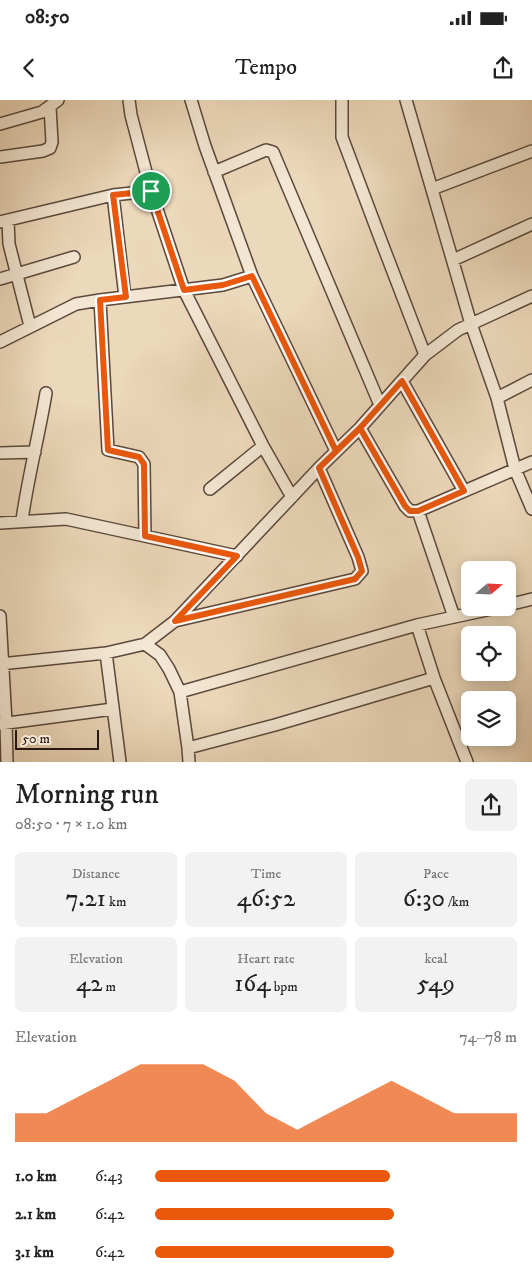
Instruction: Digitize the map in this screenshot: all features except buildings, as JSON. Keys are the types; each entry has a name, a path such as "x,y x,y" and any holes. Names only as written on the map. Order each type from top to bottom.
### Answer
{"street":[{"path":"129,100 131,115 151,191 184,290 263,446 292,497"},
{"path":"191,100 214,172 252,276 336,451"},
{"path":"342,100 342,138 425,355"},
{"path":"406,100 471,324 497,398 515,469 532,509"},
{"path":"0,124 42,112 54,104"},
{"path":"0,157 44,151 50,148 54,104"},
{"path":"214,172 266,150 274,152 380,405"},
{"path":"432,189 532,151"},
{"path":"30,326 4,222 113,195 151,191"},
{"path":"113,195 126,297"},
{"path":"453,260 532,224"},
{"path":"0,280 74,257"},
{"path":"0,342 76,304 223,285 252,276"},
{"path":"1,664 106,653 145,644 175,621 319,468 360,428 425,355 458,330 532,296"},
{"path":"100,300 108,450 139,457 144,464 145,536"},
{"path":"497,398 532,380"},
{"path":"402,381 464,491"},
{"path":"22,520 46,393"},
{"path":"360,428 405,506 410,511 418,511 532,462"},
{"path":"210,489 263,446"},
{"path":"0,453 34,452"},
{"path":"175,621 355,579 362,571 358,557 319,468"},
{"path":"418,511 454,617"},
{"path":"0,522 66,519 237,556"},
{"path":"516,603 532,600"},
{"path":"0,616 3,723 7,762"},
{"path":"180,692 416,626 461,616"},
{"path":"416,626 467,762"},
{"path":"145,644 160,655 180,692 189,762"},
{"path":"106,653 120,762"},
{"path":"188,748 275,725 434,678"},
{"path":"3,723 113,709"}],"route":[{"path":"151,191 113,195 126,297 100,300 108,450 139,457 144,464 145,536 237,556 175,621 355,579 362,571 358,557 319,468 360,428 405,506 410,511 418,511 464,491 402,381 360,428 336,451 252,276 223,285 184,290 151,191"}]}
